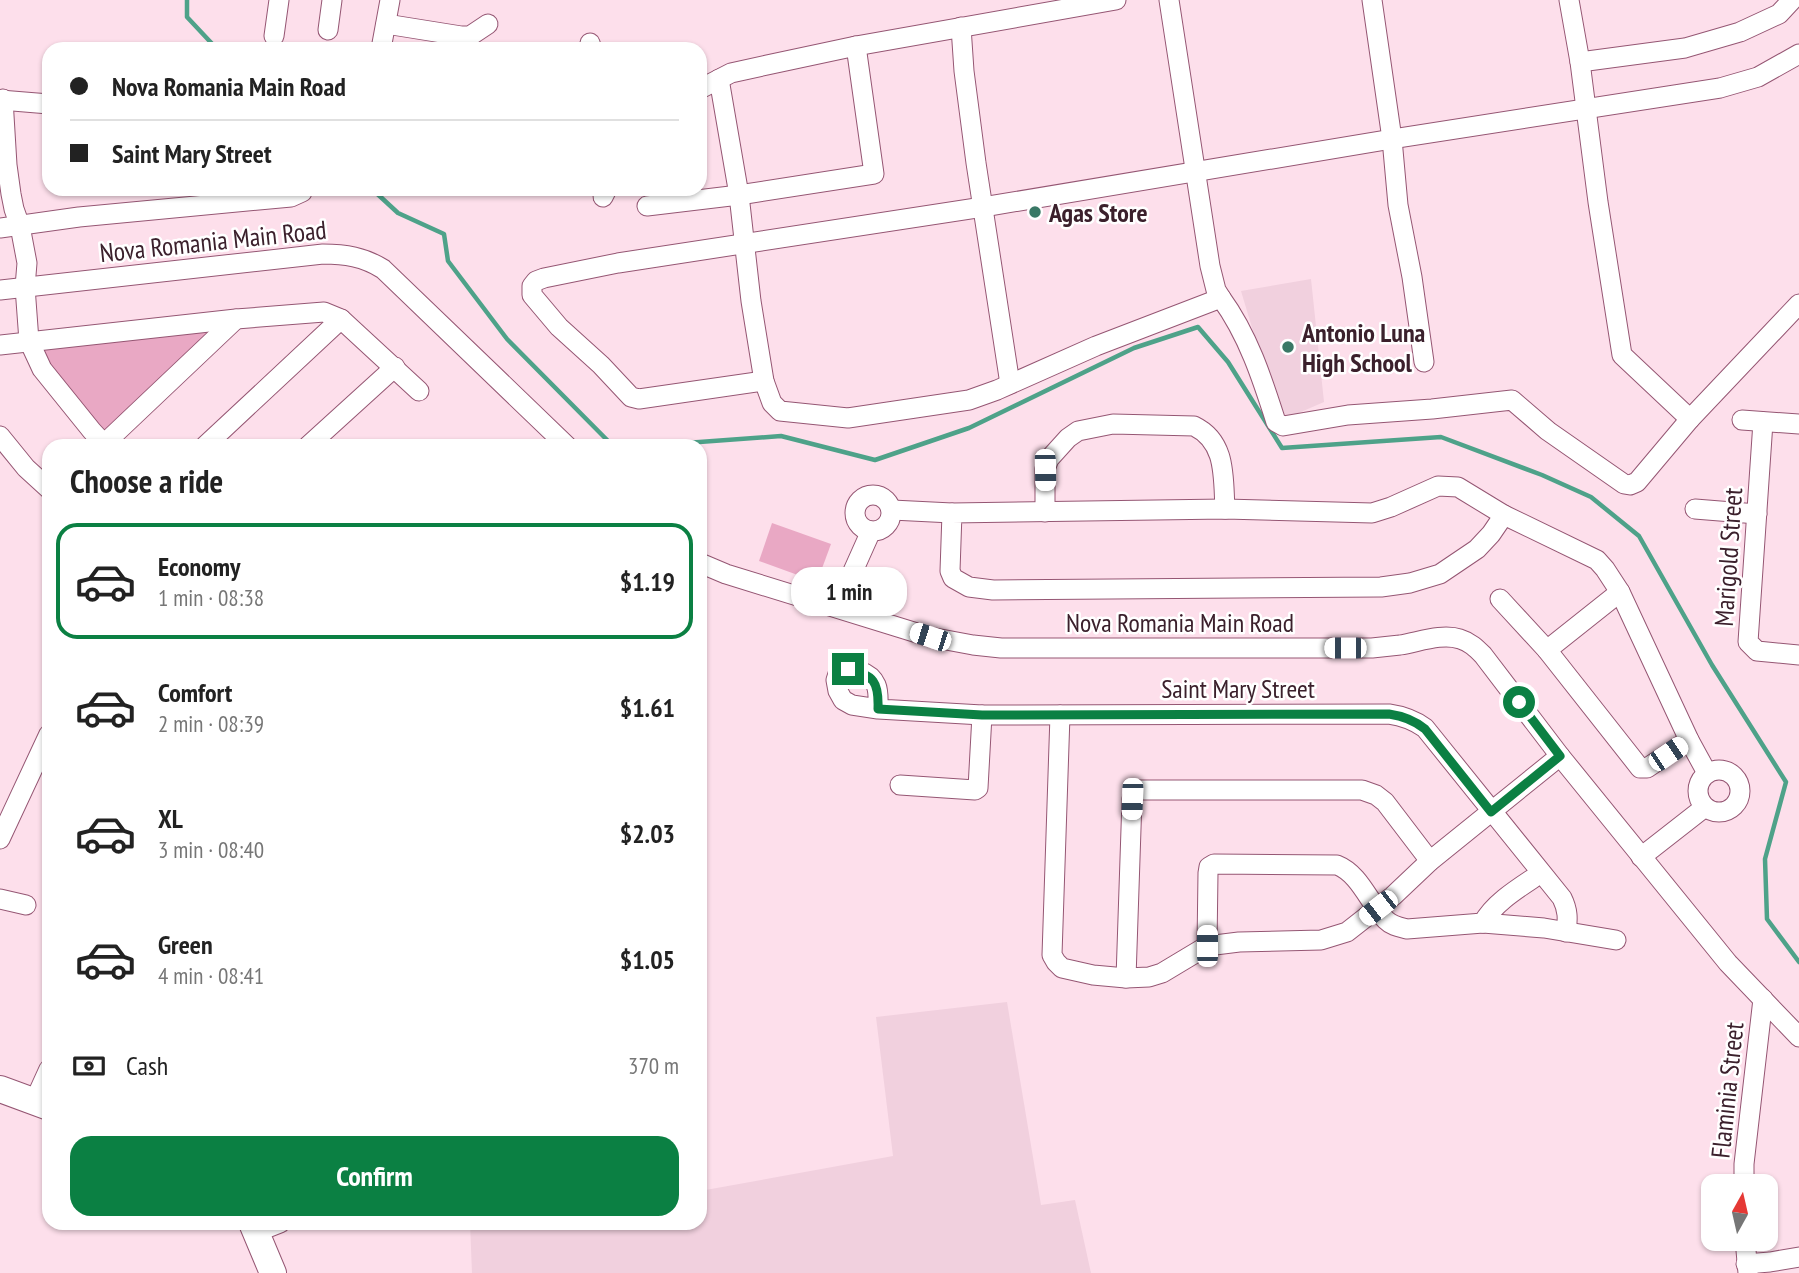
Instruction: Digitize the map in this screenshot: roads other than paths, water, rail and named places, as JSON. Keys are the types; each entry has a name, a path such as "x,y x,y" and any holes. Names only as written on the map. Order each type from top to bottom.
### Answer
{"main road":[{"path":"0,1089 42,1104"},
{"path":"264,1230 273,1273"}],"street":[{"path":"274,36 279,0"},
{"path":"328,30 332,0"},
{"path":"382,42 390,0"},
{"path":"707,85 731,73 856,46 1116,0"},
{"path":"1169,0 1213,283 1236,318 1250,346 1276,422 1283,426 1348,415 1511,400 1548,431 1623,484 1630,485 1637,482 1690,419 1799,304"},
{"path":"1372,0 1392,139 1398,205 1424,362"},
{"path":"1569,0 1622,355 1690,419"},
{"path":"1580,62 1685,48 1740,32 1779,14 1793,0"},
{"path":"386,24 461,36 470,36 488,24"},
{"path":"961,27 964,71 1010,384"},
{"path":"647,206 874,174 856,46"},
{"path":"764,381 639,399 631,397 559,327 532,295 531,286 544,278 618,263 1720,88 1758,77 1799,54"},
{"path":"719,79 739,195 764,381 772,403 780,411 848,418 969,400 1096,346 1221,298"},
{"path":"42,103 2,99 4,166 27,262 25,287 29,341 42,369 101,439"},
{"path":"0,228 236,196"},
{"path":"268,196 293,196"},
{"name":"Nova Romania Main Road","path":"0,290 323,254 355,256 383,269 560,439"},
{"path":"0,345 236,319 324,313 341,319 419,391"},
{"path":"114,439 236,319"},
{"path":"212,439 341,319"},
{"path":"316,439 395,367"},
{"path":"1742,420 1799,424"},
{"name":"Marigold Street","path":"1763,422 1748,642 1757,651 1799,655"},
{"path":"1045,512 1045,470 1049,459 1078,431 1113,424 1194,426 1206,431 1213,439 1222,465 1225,509"},
{"path":"0,436 26,468 42,483"},
{"path":"892,510 951,513 1225,509 1372,513 1438,486 1458,487 1504,515 1597,560 1605,569 1620,592 1707,773"},
{"path":"873,494 886,499 892,510 889,522 883,528 871,531 861,526 855,515 855,509 861,499 873,494"},
{"path":"1695,509 1757,514"},
{"path":"951,513 951,575 969,587 993,590 1381,587 1410,583 1440,574 1477,549 1504,515"},
{"path":"837,607 871,531"},
{"name":"Nova Romania Main Road","path":"707,566 930,637 1001,648 1373,648 1453,637 1464,640 1483,655 1560,756 1728,962 1799,1037"},
{"path":"1548,650 1620,592"},
{"path":"1500,599 1548,650 1640,768 1647,768 1689,740"},
{"name":"Saint Mary Street","path":"878,709 982,715 1403,716 1425,729 1567,907 1566,932"},
{"path":"900,785 978,789 982,715"},
{"path":"1059,715 1052,955 1062,968 1093,975 1126,978 1162,974 1207,946 1239,942 1321,940 1347,932 1560,756"},
{"path":"0,839 42,749"},
{"path":"1714,770 1727,771 1737,780 1740,793 1735,805 1717,812 1705,807 1700,801 1698,786 1707,773 1714,770"},
{"path":"1126,978 1132,799 1138,790 1362,790 1385,802 1430,861"},
{"path":"1641,857 1705,807"},
{"path":"1207,946 1208,873 1209,867 1214,864 1337,865 1350,873 1386,919 1394,926 1407,929 1483,923 1616,940"},
{"path":"1483,923 1503,900 1541,873"},
{"path":"0,899 26,905"},
{"name":"Flaminia Street","path":"1744,1174 1763,999"},
{"path":"1747,1268 1799,1256"}],"waterway":[{"path":"187,0 187,17 210,42"},
{"path":"380,196 398,213 444,234 448,261 507,339 606,439"},
{"path":"707,441 781,436 875,460 969,428 1134,348 1198,327 1228,362 1282,448 1441,437 1542,475 1591,497 1639,536 1712,665 1786,782 1765,859 1767,919 1799,962"}],"place":[{"name":"Agas Store","path":"1035,212"},
{"name":"Antonio Luna High School","path":"1288,347"}]}
